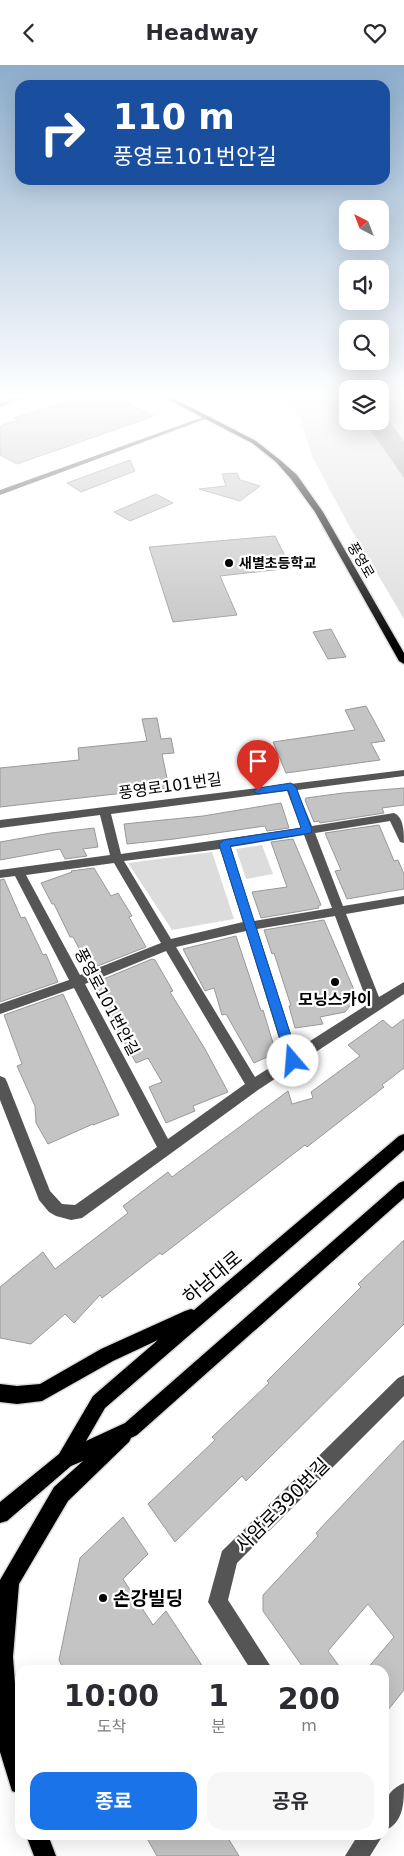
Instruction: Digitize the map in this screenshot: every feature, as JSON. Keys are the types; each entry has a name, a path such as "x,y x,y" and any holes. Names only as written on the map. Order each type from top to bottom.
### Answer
{"main road":[{"name":"풍영로","path":"296,480 319,512 404,661"},
{"name":"하남대로","path":"65,1459 99,1402 404,1141"},
{"name":"하남대로","path":"0,1514 65,1459 131,1429 164,1402 404,1188"},
{"path":"0,1393 17,1395 42,1392 107,1355 205,1311"},
{"path":"9,1747 3,1657 9,1582 61,1494 131,1429"},
{"path":"0,1709 15,1767"},
{"path":"39,1840 45,1856"}],"street":[{"path":"0,493 37,480"},
{"name":"풍영로101번길","path":"0,824 404,773"},
{"path":"291,787 376,1004"},
{"path":"105,811 116,857 253,1086"},
{"path":"0,874 224,844 394,817 404,839"},
{"path":"224,844 293,1061"},
{"name":"풍영로101번안길","path":"18,871 166,1149"},
{"path":"0,1009 77,982 196,936 404,900"},
{"path":"0,1082 44,1195 51,1206 62,1213 77,1213 253,1086 404,987"},
{"name":"사암로390번길","path":"260,1665 218,1602 229,1558 404,1384"},
{"path":"389,1814 404,1794"},
{"path":"356,1856 368,1840"}],"shaded area":[{"path":"325,480 404,480 404,619 347,522"},
{"path":"262,845 273,874 246,879 236,849"},
{"path":"212,852 234,919 172,930 128,863"}],"building":[{"path":"76,480 113,480 81,492 67,483"},
{"path":"224,480 240,480 260,486 240,501 199,489 226,486"},
{"path":"156,494 173,503 130,521 114,512"},
{"name":"새별초등학교","path":"275,536 291,568 220,576 237,615 173,622 149,547"},
{"path":"331,629 346,657 328,659 313,632"},
{"path":"366,706 385,741 371,743 380,760 286,773 273,742 355,730 345,710"},
{"path":"157,718 161,739 171,738 174,753 162,754 169,788 0,807 0,768 79,760 78,748 147,741 142,719"},
{"path":"404,788 404,805 382,808 384,813 320,823 319,821 314,822 305,800 306,798 343,793"},
{"path":"281,803 289,828 267,831 265,826 127,844 124,824 203,816"},
{"path":"379,825 394,861 398,860 404,874 404,889 347,899 335,871 341,870 325,833"},
{"path":"94,828 98,847 83,849 87,856 65,859 60,849 0,860 0,842"},
{"path":"293,839 321,905 318,906 319,908 261,918 252,892 287,887 271,842"},
{"path":"94,868 111,896 118,893 132,916 129,917 146,947 90,969 73,937 70,937 54,904 52,904 41,883 71,871"},
{"path":"4,879 21,918 25,917 43,955 46,954 58,982 0,1002 0,880"},
{"path":"324,920 357,997 345,1012 320,1017 323,1024 295,1028 289,1006 291,1006 274,953 272,954 264,930"},
{"path":"236,936 261,1011 263,1010 276,1053 254,1063 226,1014 222,1015 214,988 205,991 183,949"},
{"path":"152,959 155,960 173,991 170,992 205,1049 228,1092 193,1106 195,1111 166,1123 149,1087 162,1082 148,1058 136,1063 94,983"},
{"path":"63,994 119,1115 48,1144 36,1123 35,1106 17,1066 22,1064 4,1015"},
{"path":"404,1019 404,1068 382,1085 384,1087 162,1255 160,1253 102,1298 100,1295 74,1323 65,1314 31,1344 0,1338 0,1287 43,1252 55,1269 128,1213 123,1206 168,1172 172,1177 288,1091 292,1104 313,1098 311,1092 360,1056 348,1045 383,1020 392,1028"},
{"path":"404,1240 404,1324 246,1481 242,1476 175,1542 148,1504 215,1440 212,1437 269,1383 267,1381 361,1287 358,1284"},
{"path":"404,1440 404,1690 389,1709 389,1665 370,1665 394,1637 368,1604 328,1651 338,1665 301,1665 263,1611 263,1595 318,1536 316,1533"},
{"name":"손강빌딩","path":"123,1517 148,1554 123,1579 153,1625 166,1611 202,1665 62,1665 59,1660 80,1558"},
{"path":"148,1840 229,1840 239,1856 157,1856"}],"place":[{"name":"새별초등학교","path":"229,563"},
{"name":"모닝스카이","path":"335,982"},
{"name":"손강빌딩","path":"103,1598"}],"route":[{"path":"258,791 291,787 307,830 224,844 293,1061"}]}
